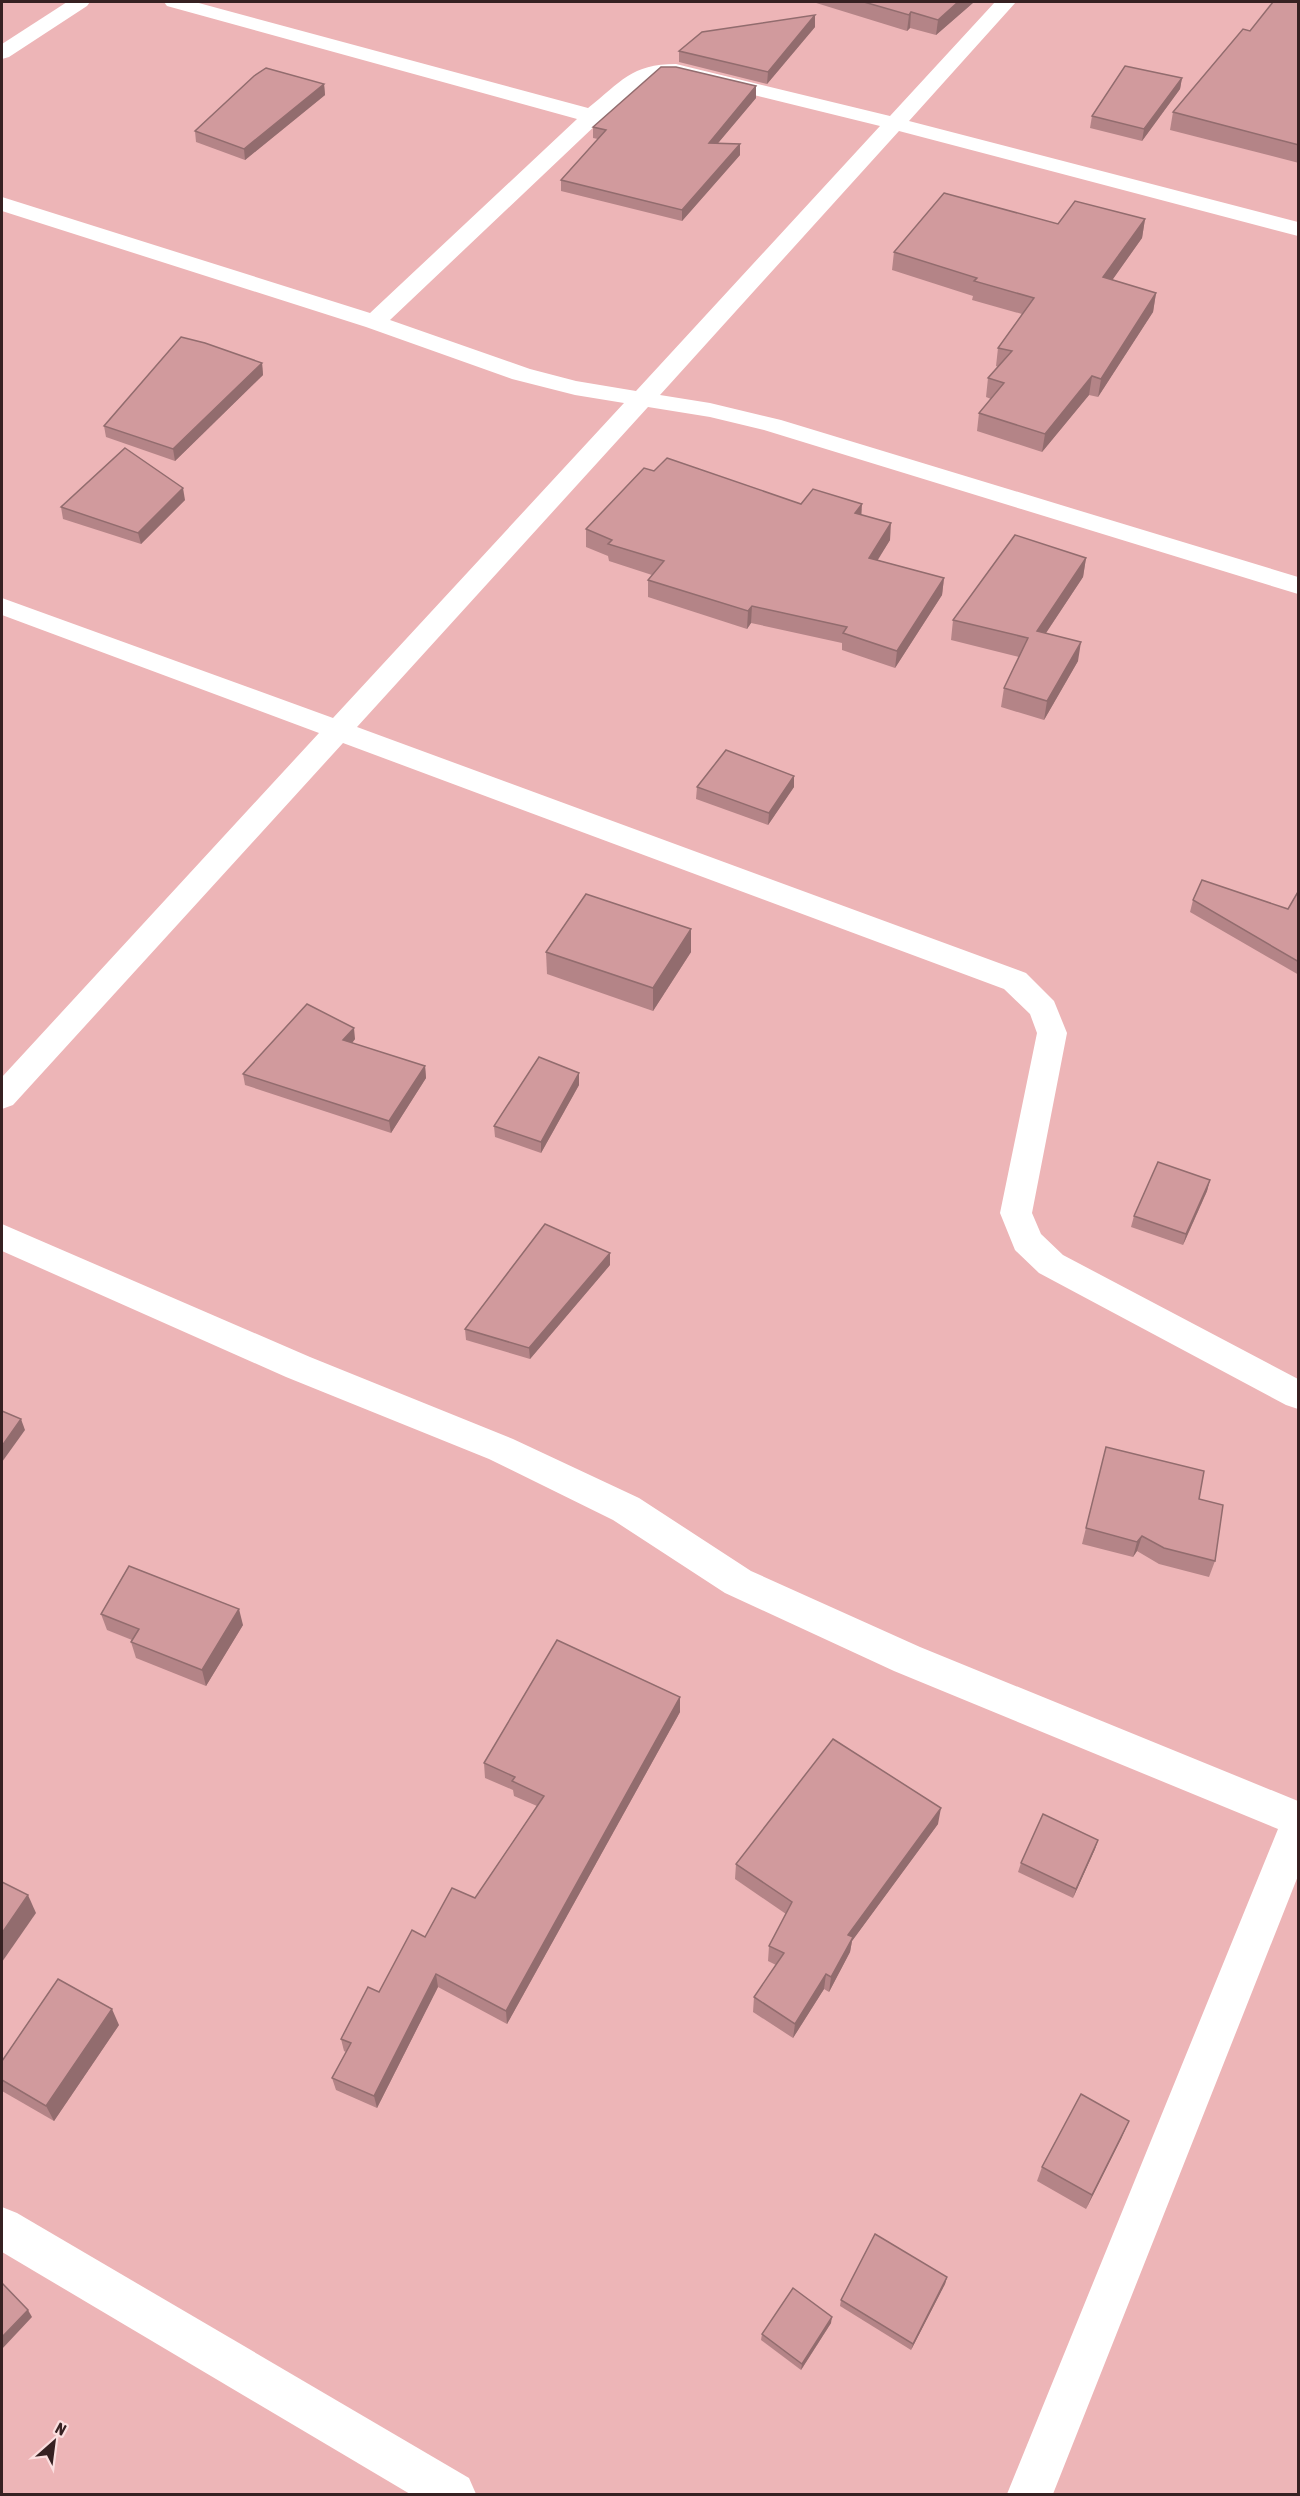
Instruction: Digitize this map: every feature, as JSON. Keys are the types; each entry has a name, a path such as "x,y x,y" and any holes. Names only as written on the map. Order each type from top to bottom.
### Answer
{"street":[{"path":"2,53 80,2"},
{"path":"174,2 592,116"},
{"path":"2,1096 608,438 640,398 892,123 1006,2"},
{"path":"374,322 592,116 639,77 654,70 676,70 892,123 1299,230"},
{"path":"2,204 374,322 521,374 574,388 710,410 772,425 1299,586"},
{"path":"2,606 1015,981 1042,1009 1052,1033 1016,1213 1027,1241 1051,1264 1299,1395"},
{"path":"2,1237 298,1367 501,1449 626,1509 738,1582 908,1659 1299,1820"},
{"path":"1030,2494 1299,1828"},
{"path":"2,2228 453,2494"}],"building":[{"path":"864,2 958,2 938,20 911,12 909,15"},
{"path":"1273,2 1299,2 1299,145 1173,112 1243,29 1250,31"},
{"path":"815,15 768,72 679,51 702,32"},
{"path":"1125,66 1182,78 1144,129 1092,116"},
{"path":"661,67 676,67 756,86 709,143 740,144 682,210 561,180 606,130 593,127"},
{"path":"266,68 324,84 244,149 195,131 254,76"},
{"path":"944,193 1058,224 1075,201 1145,219 1103,277 1156,293 1101,379 1092,376 1045,434 979,413 1004,383 988,378 1012,351 998,348 1034,298 974,281 977,278 894,252"},
{"path":"181,337 262,363 173,449 104,426"},
{"path":"125,448 183,488 138,533 61,507"},
{"path":"667,458 801,504 813,489 862,504 855,513 891,523 869,558 944,578 897,651 843,633 847,627 752,606 748,611 648,580 664,561 608,544 612,540 586,529 644,468 654,471"},
{"path":"1015,535 1086,558 1037,631 1081,642 1047,701 1004,688 1028,638 953,620"},
{"path":"726,750 794,776 769,813 697,787"},
{"path":"1202,880 1288,909 1299,890 1299,962 1193,900"},
{"path":"586,894 691,929 653,988 546,952"},
{"path":"307,1004 354,1028 343,1040 425,1066 389,1121 243,1074"},
{"path":"539,1057 579,1073 541,1142 494,1126"},
{"path":"1158,1162 1210,1180 1186,1234 1134,1216"},
{"path":"545,1224 610,1253 529,1348 465,1329"},
{"path":"2,1411 21,1419 2,1446"},
{"path":"1106,1447 1204,1471 1199,1499 1223,1505 1215,1561 1164,1548 1142,1536 1137,1542 1086,1528"},
{"path":"129,1566 239,1609 202,1670 131,1642 139,1629 101,1614"},
{"path":"557,1640 680,1697 506,2011 436,1974 374,2096 332,2078 351,2043 341,2039 368,1987 379,1992 412,1930 425,1937 452,1888 475,1898 544,1796 512,1781 515,1777 484,1763"},
{"path":"833,1739 941,1808 848,1935 853,1937 831,1977 826,1974 795,2024 754,1997 784,1953 769,1946 792,1902 736,1864"},
{"path":"1043,1814 1098,1840 1076,1889 1021,1863"},
{"path":"2,1882 28,1895 2,1933"},
{"path":"58,1979 112,2009 46,2106 2,2080 2,2061"},
{"path":"1081,2094 1129,2121 1092,2195 1042,2167"},
{"path":"875,2234 947,2277 913,2344 841,2300"},
{"path":"2,2283 28,2310 2,2337"},
{"path":"793,2288 832,2317 802,2364 762,2334"}]}
